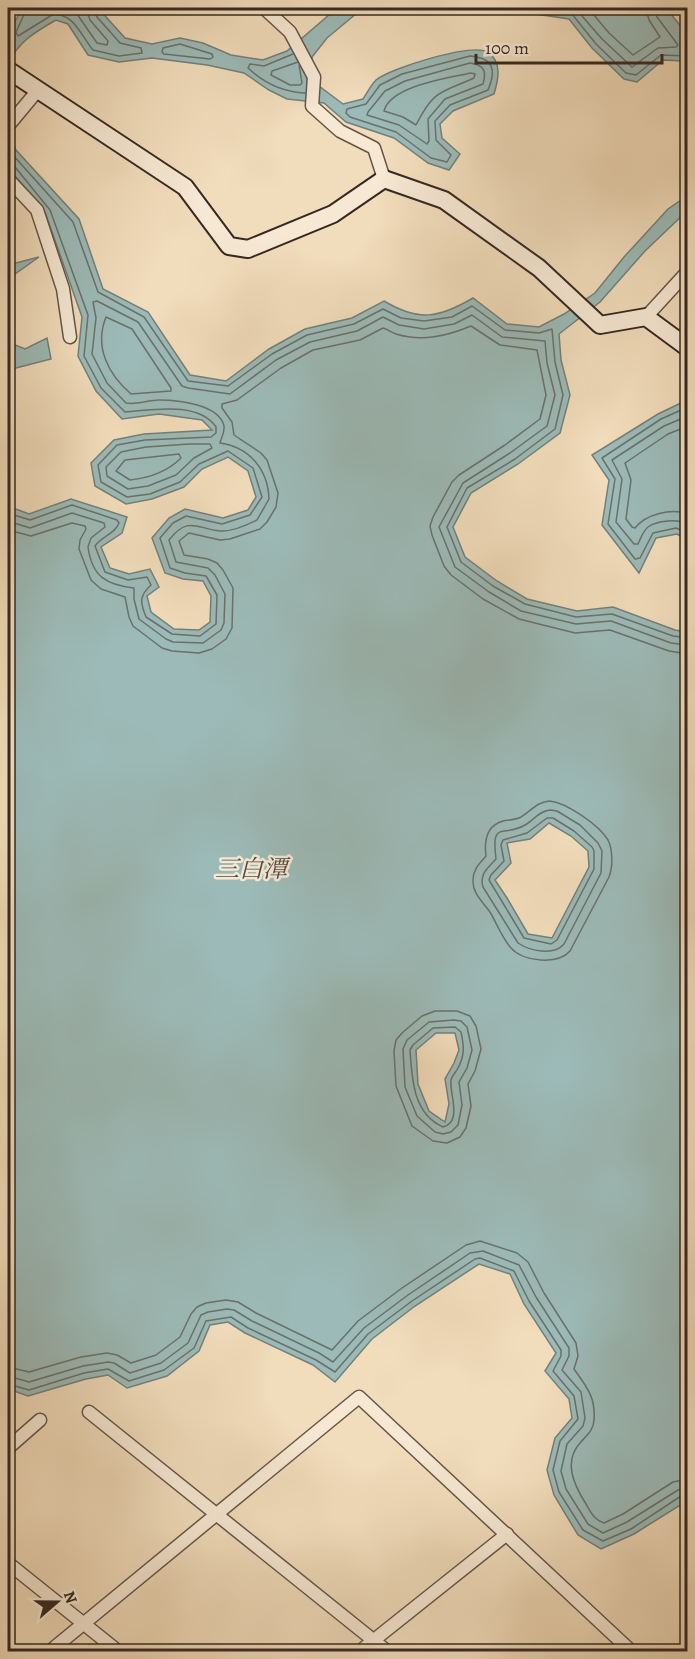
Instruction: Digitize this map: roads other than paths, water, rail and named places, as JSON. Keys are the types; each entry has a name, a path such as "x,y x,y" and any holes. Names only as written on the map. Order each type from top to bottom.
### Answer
{"street":[{"path":"264,8 290,32 314,77 312,106 340,131 374,147 384,179"},
{"path":"8,70 185,187 229,246 248,249 333,214 384,179"},
{"path":"8,126 38,90"},
{"path":"8,179 37,210 63,289 70,336"},
{"path":"384,179 444,200 539,268 600,325 646,317 687,271"},
{"path":"646,317 687,348"},
{"path":"49,1652 359,1397 629,1650"},
{"path":"89,1412 388,1652"},
{"path":"8,1448 40,1420"},
{"path":"359,1652 507,1534"},
{"path":"8,1563 119,1652"}],"water":[{"path":"22,8 98,8 125,38 152,44 180,38 203,43 231,55 263,60 287,51 337,8 363,8 327,38 312,57 315,83 343,104 363,99 376,80 397,69 431,58 465,51 487,52 495,61 498,77 494,94 453,111 440,124 442,138 460,154 449,170 428,163 394,138 346,122 324,103 287,99 244,73 207,65 152,58 119,62 88,55 68,24 56,20 34,33 22,44 8,64 8,35"},
{"path":"513,8 666,8 687,34 687,63 663,60 637,82 624,79 592,48 569,19"},
{"name":"三白潭","path":"8,132 16,150 79,219 103,289 148,312 190,375 226,381 269,349 305,329 352,318 384,301 408,312 429,315 450,310 473,298 507,324 539,327 564,314 595,293 668,209 687,196 687,211 645,251 600,302 559,334 561,360 570,395 560,433 518,464 471,493 453,527 465,557 497,581 527,599 577,611 613,607 675,630 687,632 687,1502 634,1534 601,1549 578,1535 554,1495 547,1470 555,1438 572,1418 569,1399 545,1371 556,1353 524,1304 510,1274 479,1264 415,1306 372,1339 335,1382 313,1365 245,1333 228,1322 210,1325 199,1351 167,1376 127,1388 108,1375 28,1396 8,1389 8,506 29,514 71,499 127,517 122,533 101,547 110,568 129,574 150,569 159,587 147,596 151,612 174,629 199,630 210,622 211,596 203,581 183,579 165,573 152,538 169,518 185,509 223,518 248,510 256,497 248,471 228,457 202,469 184,487 152,499 126,504 95,486 91,463 114,440 144,434 212,430 202,420 159,414 122,419 96,391 78,356 82,317 45,212 8,168","holes":["549,823 571,836 588,851 589,867 552,938 528,934 495,880 511,863 507,843 530,839","436,1033 455,1033 459,1050 445,1079 449,1104 445,1122 429,1111 418,1084 416,1050"]},
{"path":"39,257 8,279 8,265"},
{"path":"47,338 51,359 8,372 8,342 25,349"},
{"path":"687,400 687,540 677,534 656,538 639,573 602,525 609,480 592,455 658,414"}]}
